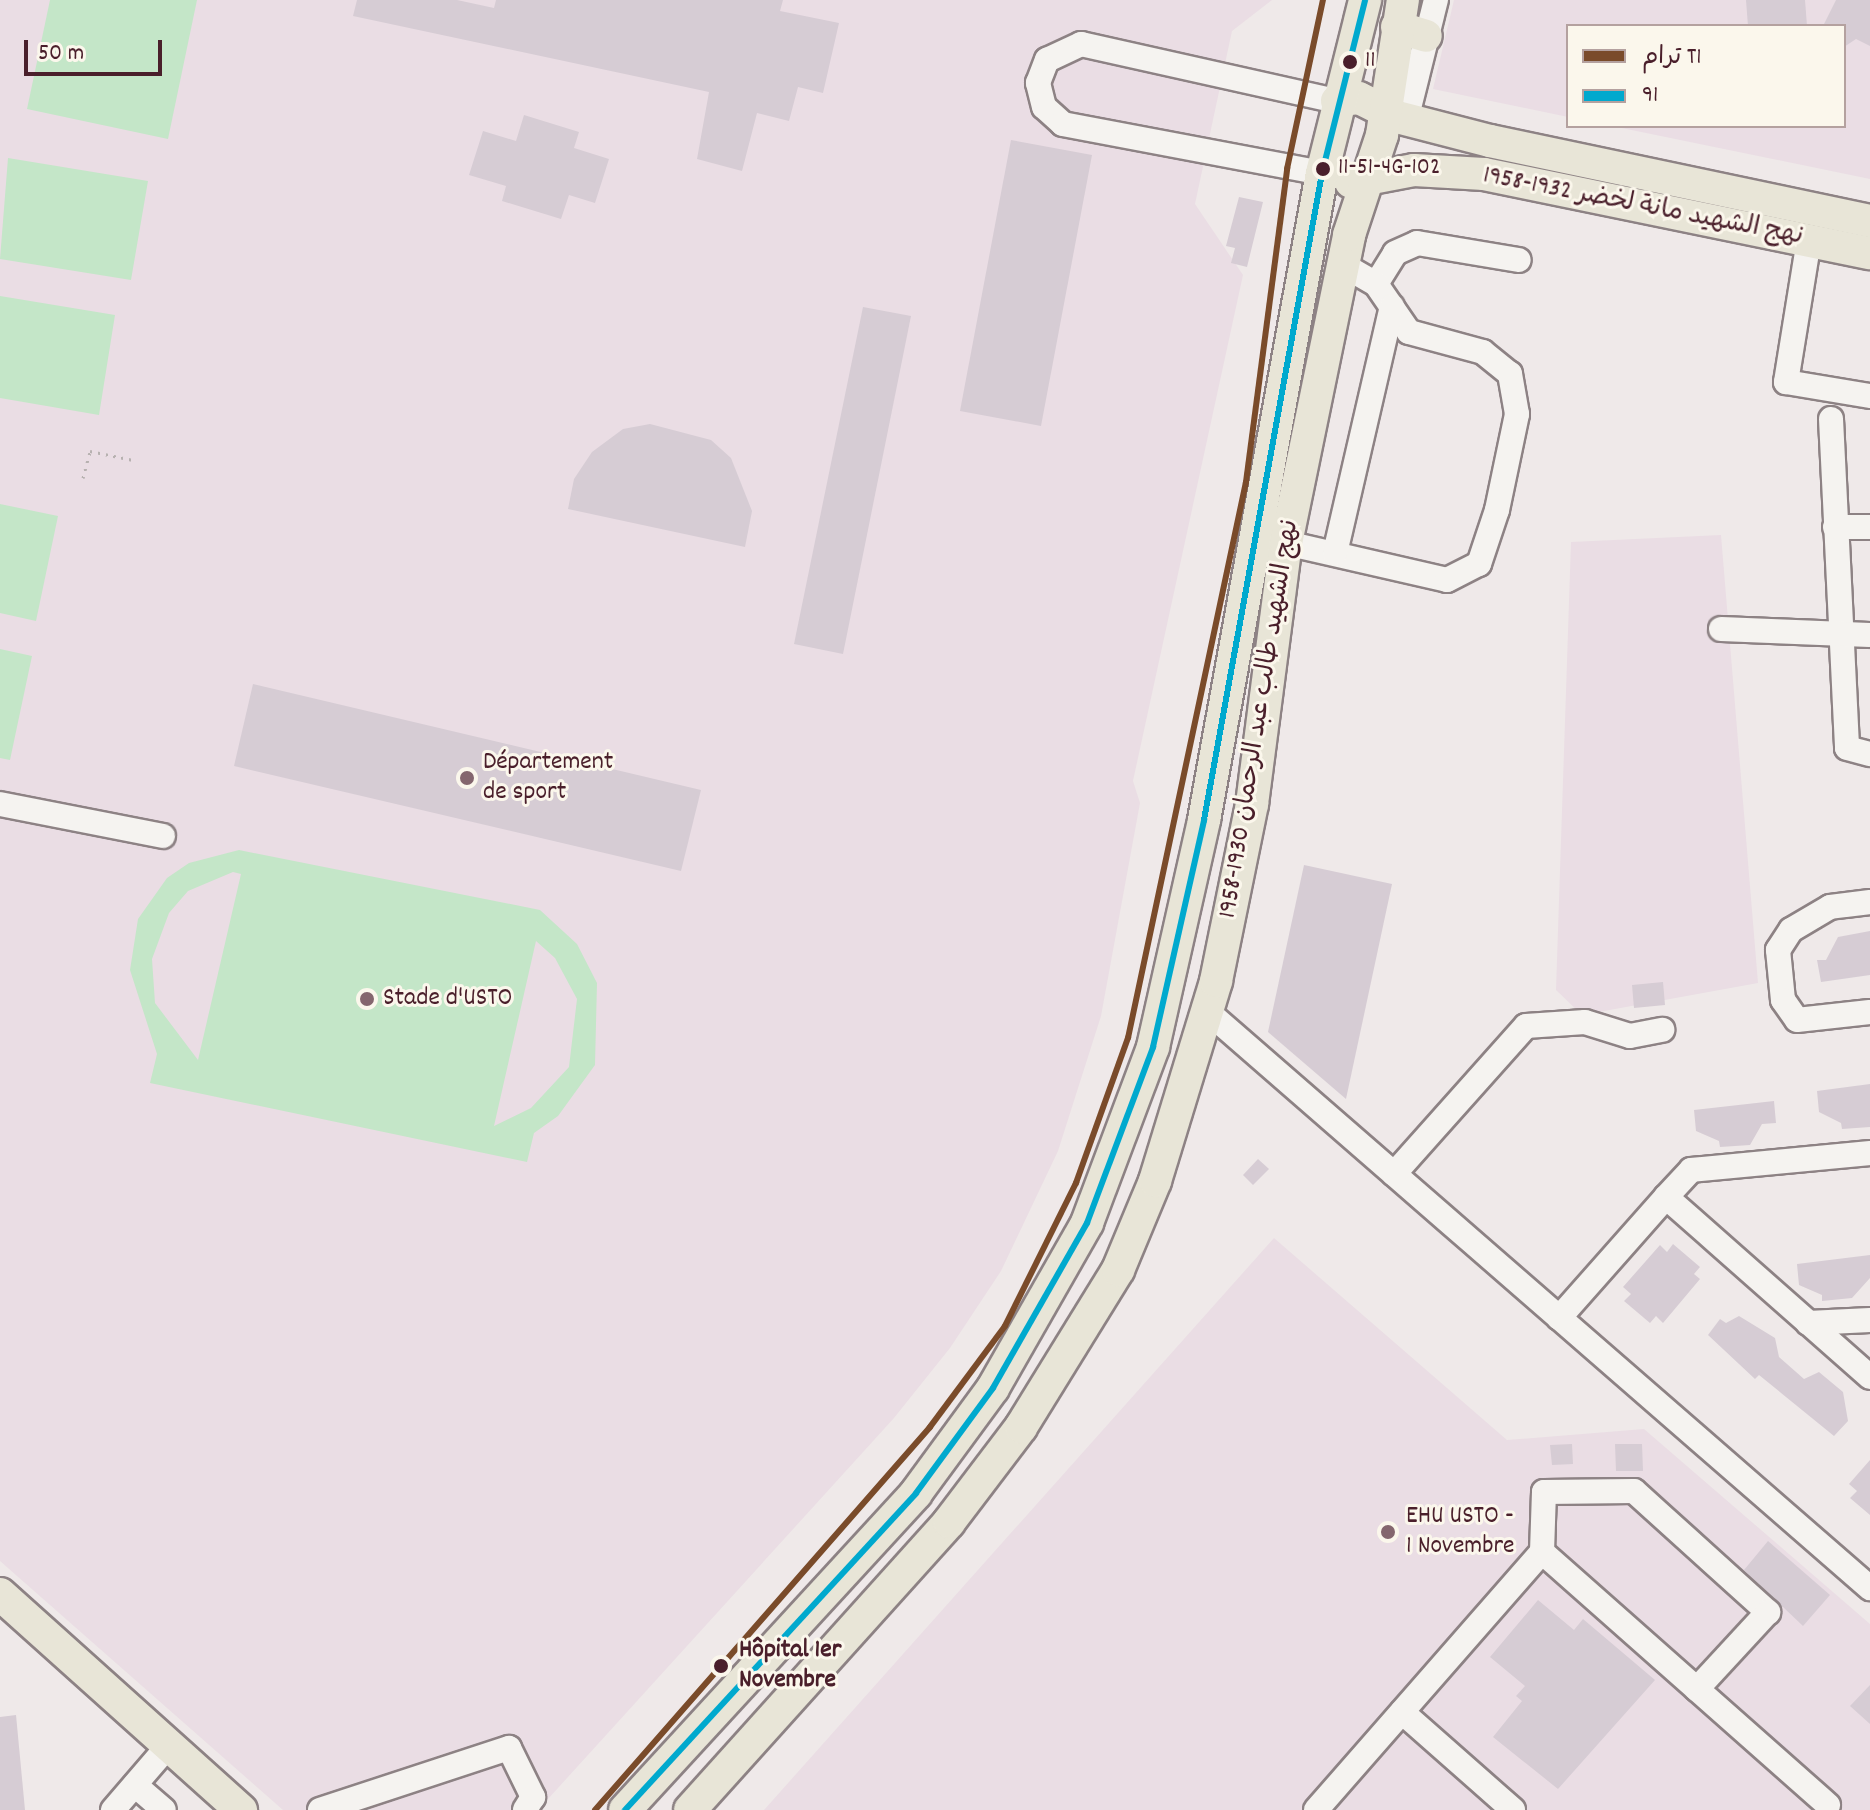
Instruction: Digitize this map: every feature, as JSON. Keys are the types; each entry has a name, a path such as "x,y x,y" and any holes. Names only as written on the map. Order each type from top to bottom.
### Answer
{"main road":[{"name":"نهج الشهيد طالب عبد الرحمان 1930-1958","path":"625,1810 916,1493 993,1388 1087,1223 1153,1047 1200,835 1322,173 1337,101 1365,0"},
{"name":"نهج الشهيد طالب عبد الرحمان 1930-1958","path":"690,1810 949,1522 1076,1346 1118,1270 1155,1181 1208,1012 1252,804 1286,543 1343,265 1369,178 1396,116 1409,21"},
{"name":"نهج الشهيد مانة لخضر 1932-1958","path":"1337,101 1359,98 1396,116 1490,141 1870,221"},
{"path":"1484,174 1490,141"},
{"name":"نهج الشهيد مانة لخضر 1932-1958","path":"1322,173 1348,182 1432,169 1484,174 1870,253"},
{"path":"0,1594 241,1810"}],"street":[{"path":"1409,21 1436,0"},
{"path":"1322,173 1063,124 1044,107 1038,83 1047,60 1081,44 1337,101"},
{"path":"1809,240 1786,382 1870,396"},
{"path":"1376,284 1395,253 1417,243 1519,260"},
{"path":"1286,543 1435,579 1459,578 1486,554 1517,414 1510,374 1483,352 1420,339 1376,284 1343,265"},
{"path":"1335,553 1392,306"},
{"path":"1831,419 1839,635 1847,748 1870,754"},
{"path":"1835,527 1870,527"},
{"path":"1721,629 1870,635"},
{"path":"0,804 163,836"},
{"path":"1870,902 1830,907 1791,930 1778,950 1783,1000 1797,1020 1870,1012"},
{"path":"1208,1012 1870,1588"},
{"path":"1394,1174 1526,1026 1585,1022 1630,1036 1662,1030"},
{"path":"1559,1318 1691,1170 1870,1153"},
{"path":"1666,1197 1870,1377"},
{"path":"1808,1323 1870,1320"},
{"path":"1316,1810 1542,1552 1544,1492 1634,1491 1768,1612 1697,1689"},
{"path":"1542,1552 1828,1808"},
{"path":"1402,1712 1513,1810"},
{"path":"113,1810 169,1745"},
{"path":"320,1810 509,1748 533,1797 525,1810"},
{"path":"135,1785 164,1810"}],"path":[{"path":"83,478 90,451 133,460"}],"shaded area":[{"path":"0,0 1272,0 1232,31 1195,204 1243,275 1133,781 1140,803 1101,1016 1058,1151 1001,1271 950,1348 894,1418 538,1810 283,1810 0,1561"},
{"path":"1454,0 1870,0 1870,179 1622,128 1846,128 1846,24 1566,24 1566,117 1433,89"},
{"path":"1721,535 1758,983 1582,1015 1556,990 1571,542"},
{"name":"EHU USTO - 1 Novembre","path":"1274,1238 1507,1440 1644,1429 1870,1624 1870,1810 764,1810"}],"green space":[{"path":"50,0 197,0 168,139 27,109"},
{"path":"8,158 148,181 131,280 0,259"},
{"path":"0,296 115,315 99,415 0,398"},
{"path":"0,504 58,516 36,621 0,613"},
{"path":"0,649 32,656 10,760 0,758"},
{"name":"Stade d'USTO","path":"239,850 540,910 577,944 597,983 595,1065 558,1116 534,1133 527,1162 150,1083 157,1054 130,970 138,919 167,878 189,863","holes":["233,872 241,874 198,1060 155,1003 152,959 169,913 188,891","536,941 555,958 577,999 569,1067 531,1108 494,1126"]}],"building":[{"path":"357,0 457,0 494,8 496,0 783,0 780,11 839,23 823,93 798,87 789,121 757,113 742,171 697,159 709,92 353,16"},
{"path":"1746,0 1805,0 1807,24 1748,24"},
{"path":"1836,0 1870,0 1870,46 1856,39 1846,46 1846,24 1824,24"},
{"path":"524,115 579,132 574,148 609,159 595,203 569,195 561,219 502,201 506,186 469,175 483,131 516,141"},
{"path":"1011,140 1092,155 1041,426 960,411"},
{"path":"1239,197 1263,202 1247,267 1231,263 1235,248 1226,246"},
{"path":"863,307 911,316 843,654 794,644"},
{"path":"650,424 711,440 731,458 752,511 745,547 568,509 574,479 592,452 623,429"},
{"name":"Département de sport","path":"253,684 701,790 681,871 234,766"},
{"path":"1304,865 1392,884 1346,1099 1268,1032"},
{"path":"1870,931 1870,975 1821,982 1817,960 1826,960 1838,937"},
{"path":"1663,982 1665,1005 1634,1008 1632,985"},
{"path":"1870,1084 1870,1127 1842,1129 1841,1123 1819,1112 1817,1091"},
{"path":"1774,1101 1776,1123 1762,1124 1750,1145 1720,1147 1719,1141 1696,1131 1694,1110"},
{"path":"1258,1159 1269,1169 1253,1185 1243,1175"},
{"path":"1673,1244 1700,1267 1694,1274 1700,1279 1663,1323 1656,1316 1650,1323 1624,1301 1631,1294 1623,1287 1660,1245 1667,1252"},
{"path":"1870,1255 1870,1278 1852,1298 1822,1301 1822,1295 1799,1285 1797,1264"},
{"path":"1739,1316 1775,1338 1779,1357 1804,1379 1819,1372 1843,1392 1848,1421 1834,1436 1759,1375 1755,1379 1708,1335 1720,1319 1726,1323"},
{"path":"1572,1444 1573,1464 1552,1465 1550,1445"},
{"path":"1615,1444 1642,1444 1643,1471 1616,1471"},
{"path":"1870,1460 1870,1515 1850,1498 1857,1491 1849,1484"},
{"path":"1768,1541 1830,1595 1803,1626 1744,1570"},
{"path":"1538,1600 1574,1630 1583,1619 1655,1680 1558,1789 1493,1737 1522,1701 1516,1696 1525,1686 1490,1657"},
{"path":"1870,1685 1870,1724 1850,1706"},
{"path":"16,1715 25,1810 0,1810 0,1717"}],"tram line":[{"name":"T1","path":"595,1810 930,1427 1005,1326 1076,1183 1128,1038 1246,482 1287,169 1323,0"}],"transit line":[{"name":"91","path":"625,1810 916,1493 993,1388 1087,1223 1153,1047 1204,820 1322,173 1365,0"}],"place":[{"name":"11","path":"1350,62"},
{"name":"11-51-4G-102","path":"1323,169"},
{"name":"Département de sport","path":"467,778"},
{"name":"Stade d'USTO","path":"367,999"},
{"name":"EHU USTO - 1 Novembre","path":"1388,1532"},
{"name":"Hôpital 1er Novembre","path":"721,1666"}]}
